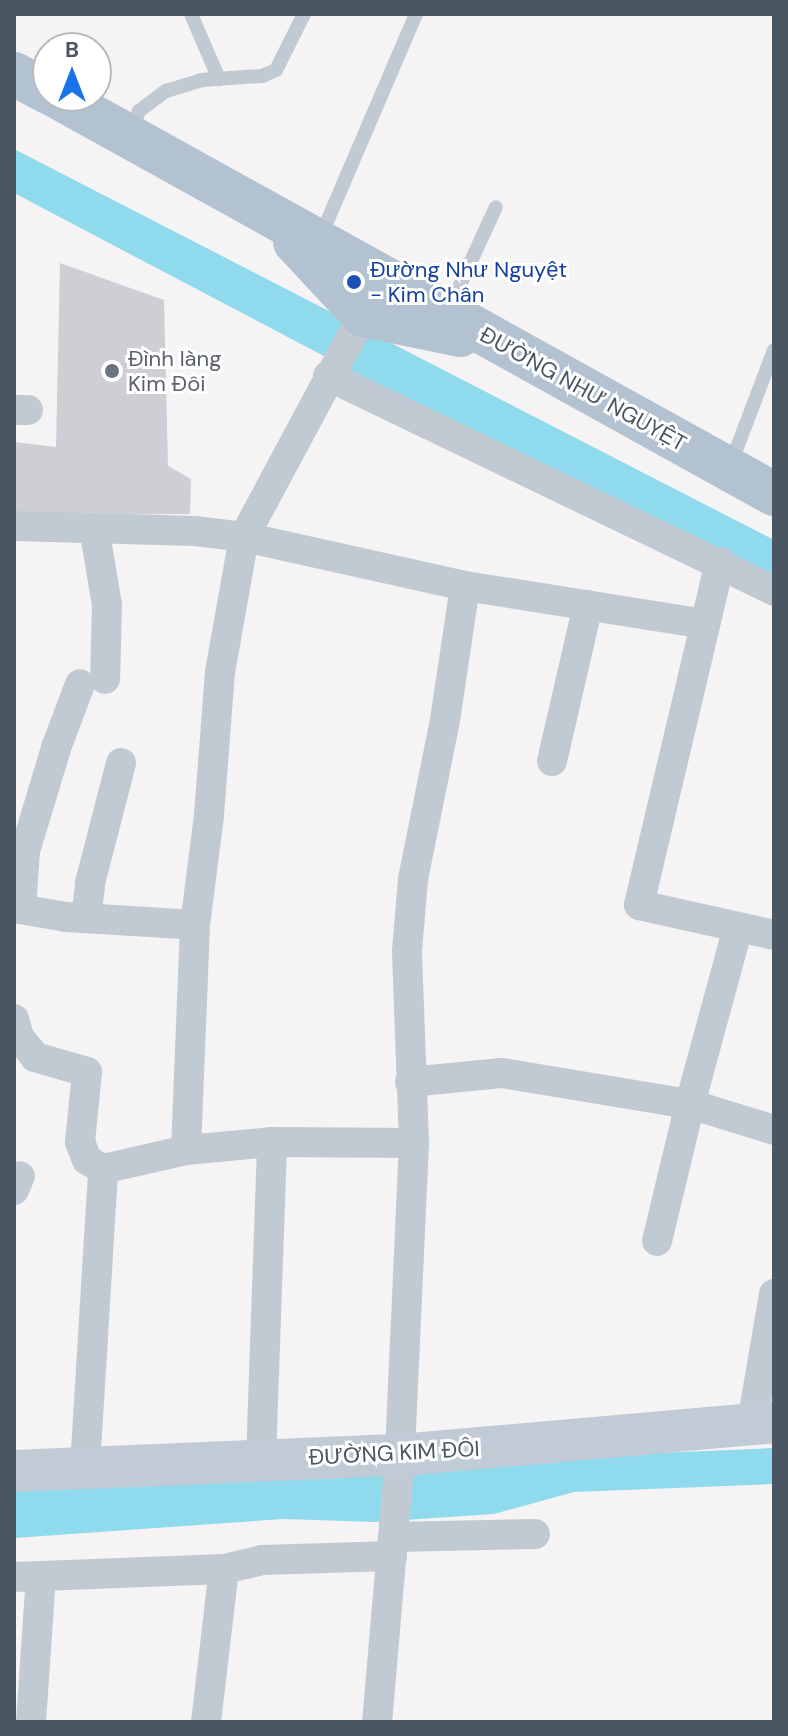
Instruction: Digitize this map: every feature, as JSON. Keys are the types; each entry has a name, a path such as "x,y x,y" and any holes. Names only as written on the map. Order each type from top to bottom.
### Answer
{"main road":[{"path":"14,74 32,84"},
{"name":"ĐƯỜNG NHƯ NGUYỆT","path":"86,112 774,494"},
{"path":"263,208 363,315 497,342"}],"street":[{"path":"186,1150 195,925 209,815 220,672 244,537 363,315"},
{"path":"328,376 720,562 774,591"},
{"path":"14,526 195,531 244,537 465,586 705,624"},
{"path":"94,528 107,605 92,681 56,748 25,851 17,908 86,918 195,925"},
{"path":"720,562 639,905 774,935"},
{"path":"377,1722 399,1464 414,1143 407,951 413,879 445,720 465,586"},
{"path":"552,761 588,605"},
{"path":"86,918 90,883 121,763"},
{"path":"657,1241 738,927"},
{"path":"14,1019 19,1037 35,1057 87,1072 80,1142 87,1160 103,1169 186,1150 272,1142 414,1143"},
{"path":"410,1082 502,1073 690,1104 774,1130"},
{"path":"261,1460 272,1142"},
{"path":"85,1467 103,1169"},
{"path":"763,1422 774,1294"},
{"name":"ĐƯỜNG KIM ĐÔI","path":"14,1471 261,1460 399,1464 763,1422"},
{"path":"31,1722 28,1577 224,1569 394,1535 535,1534"},
{"path":"206,1722 224,1569"}],"lane":[{"path":"191,14 219,79"},
{"path":"130,135 139,111 166,91 201,80 262,76 276,70 304,14"},
{"path":"319,241 416,14"},
{"path":"447,313 496,207"},
{"path":"729,470 774,350"}],"water":[{"path":"14,149 774,540 774,585 527,463 14,193"},
{"path":"774,1448 774,1484 574,1492 494,1514 375,1522 284,1519 14,1538 14,1481"}],"building":[{"name":"Đình làng Kim Đôi","path":"60,263 164,300 168,466 191,479 190,514 14,515 14,442 56,447"}],"place":[{"name":"Đường Như Nguyệt - Kim Chân","path":"354,282"},
{"name":"Đình làng Kim Đôi","path":"112,371"}]}
